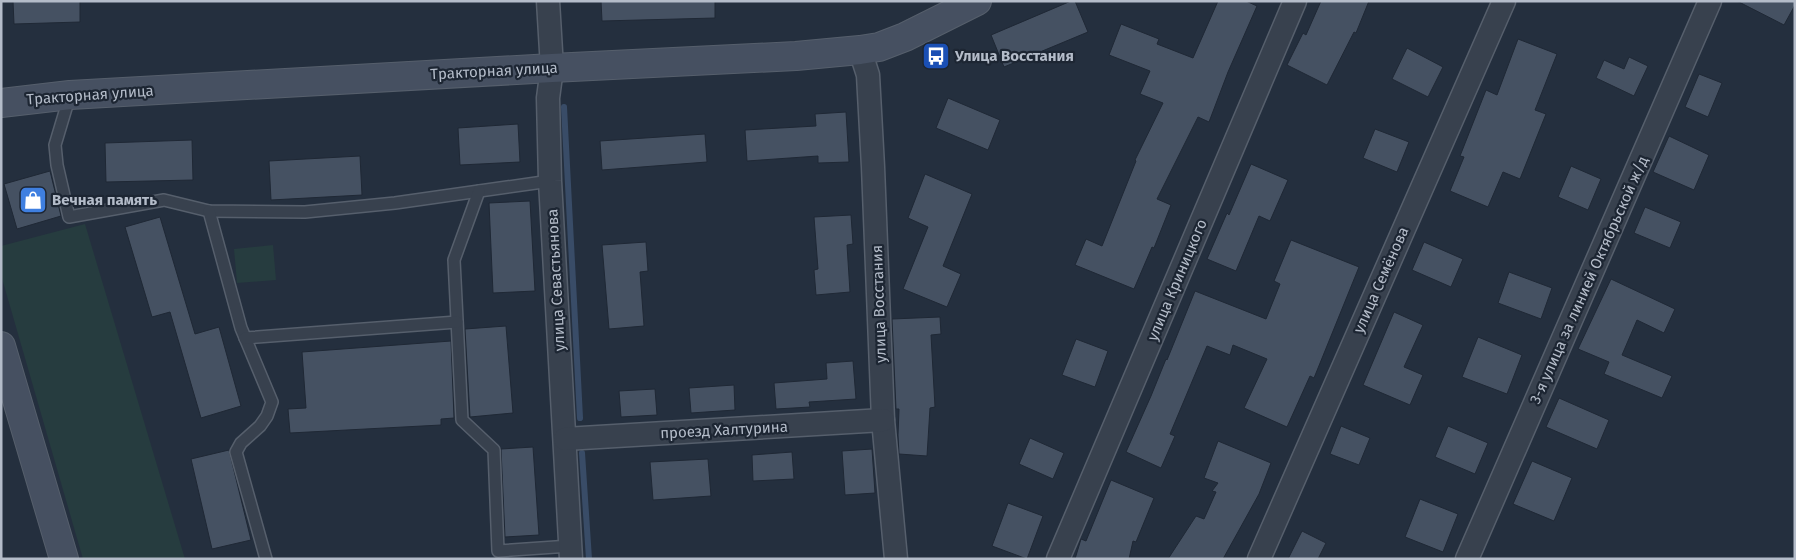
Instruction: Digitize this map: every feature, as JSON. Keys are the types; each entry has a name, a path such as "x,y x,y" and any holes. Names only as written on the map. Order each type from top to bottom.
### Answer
{"main road":[{"name":"Тракторная улица","path":"1,103 70,95 796,56 860,50 879,47 912,34 977,1"},
{"path":"1,346 64,559"}],"street":[{"name":"улица Севастьянова","path":"548,1 552,68 548,98 550,181 570,552"},
{"name":"улица Криницкого","path":"1058,559 1295,1"},
{"name":"улица Семёнова","path":"1259,559 1504,1"},
{"name":"3-я улица за линией Октябрьской ж/д","path":"1467,559 1710,1"},
{"name":"улица Восстания","path":"860,50 868,75 883,420 896,559"},
{"name":"проезд Халтурина","path":"565,439 883,420"}],"lane":[{"path":"70,95 55,145 57,166 69,217 164,200 209,212 305,212 396,203 550,181"},
{"path":"480,191 454,260 462,420 494,450 498,555 570,552"},
{"path":"209,212 241,328 272,402 268,416 241,443 236,452 266,559"},
{"path":"246,338 457,322"}],"green space":[{"path":"85,224 185,559 83,559 1,275 1,246"},
{"path":"273,245 276,280 237,283 234,249"}],"building":[{"path":"13,1 80,1 80,22 14,24"},
{"path":"601,1 715,1 715,18 602,21"},
{"path":"1071,1 1075,1 1088,32 1004,67 991,35"},
{"path":"1218,1 1246,1 1257,6 1228,72 1209,122 1198,117 1157,199 1171,205 1154,248 1152,247 1134,289 1075,265 1086,239 1102,246 1135,160 1163,103 1140,94 1150,71 1109,55 1121,24 1159,39 1157,44 1193,58"},
{"path":"1321,1 1369,1 1356,33 1354,32 1327,85 1287,65 1303,33 1306,35"},
{"path":"1737,1 1795,1 1795,5 1784,25"},
{"path":"1518,39 1557,54 1535,110 1546,114 1520,179 1503,172 1488,207 1450,191 1464,157 1460,156 1486,90 1497,95"},
{"path":"1407,48 1443,67 1428,97 1392,79"},
{"path":"1629,57 1648,66 1634,96 1596,78 1604,60 1624,69"},
{"path":"1699,74 1722,83 1708,117 1685,107"},
{"path":"948,98 1000,120 988,150 936,128"},
{"path":"846,112 849,162 818,163 818,156 747,161 745,130 816,126 815,114"},
{"path":"518,124 520,162 460,165 458,128"},
{"path":"1375,129 1409,142 1397,172 1363,158"},
{"path":"705,134 707,162 602,170 600,141"},
{"path":"1669,136 1709,155 1694,190 1653,172"},
{"path":"192,140 193,180 106,182 105,143"},
{"path":"360,156 362,195 271,200 269,161"},
{"path":"1251,164 1288,180 1270,221 1259,216 1236,271 1207,259"},
{"path":"1571,166 1601,179 1588,210 1558,197"},
{"name":"Вечная память","path":"50,171 61,216 17,229 4,184"},
{"path":"925,174 972,194 943,266 961,274 947,307 903,289 928,227 908,218"},
{"path":"530,201 535,291 493,293 489,203"},
{"path":"1645,207 1681,222 1670,248 1634,233"},
{"path":"851,215 853,244 847,245 850,292 816,295 814,270 818,269 814,217"},
{"path":"160,217 195,334 219,327 241,406 201,418 170,312 152,317 125,227"},
{"path":"1291,240 1359,267 1314,378 1310,376 1287,427 1244,408 1267,359 1233,345 1230,355 1207,346 1170,434 1175,436 1161,468 1126,452 1195,291 1266,319 1280,284 1274,281"},
{"path":"646,242 648,271 640,272 644,326 609,329 602,245"},
{"path":"1424,242 1463,259 1451,287 1412,270"},
{"path":"1509,272 1552,288 1541,319 1498,303"},
{"path":"1611,279 1675,309 1664,333 1637,320 1622,355 1672,376 1662,398 1604,374 1609,362 1578,349"},
{"path":"1394,312 1423,325 1404,367 1423,375 1410,405 1363,385"},
{"path":"940,317 941,334 931,335 935,407 930,408 927,456 899,454 899,409 896,409 892,319"},
{"path":"506,326 513,413 470,417 465,329"},
{"path":"1478,337 1522,355 1507,394 1462,377"},
{"path":"1076,339 1108,351 1095,387 1062,375"},
{"path":"451,341 454,418 441,419 441,425 290,433 288,409 306,408 302,352"},
{"path":"853,361 856,399 809,402 810,407 776,409 774,383 827,379 826,363"},
{"path":"734,385 735,410 691,413 689,388"},
{"path":"655,389 657,415 621,417 619,391"},
{"path":"1559,398 1609,420 1597,449 1546,427"},
{"path":"1341,426 1370,438 1359,465 1330,454"},
{"path":"1448,426 1488,443 1475,474 1435,457"},
{"path":"1030,438 1064,453 1053,479 1019,464"},
{"path":"1218,441 1271,463 1259,494 1223,559 1168,559 1196,516 1204,519 1216,492 1212,491 1218,483 1204,478"},
{"path":"533,447 539,535 505,537 501,449"},
{"path":"872,449 875,493 845,495 842,451"},
{"path":"229,450 251,540 212,549 191,459"},
{"path":"792,452 794,479 753,481 752,455"},
{"path":"708,459 711,496 653,500 650,462"},
{"path":"1532,461 1572,478 1554,521 1513,504"},
{"path":"1111,480 1154,498 1136,542 1133,541 1129,559 1075,559 1081,539 1086,541"},
{"path":"1420,499 1458,514 1443,552 1405,537"},
{"path":"1008,503 1043,516 1027,559 992,546"},
{"path":"1302,531 1326,543 1318,559 1288,559"}],"waterway":[{"path":"564,107 580,418"},
{"path":"582,453 589,559"}],"place":[{"name":"Улица Восстания","path":"936,56"},
{"name":"Вечная память","path":"33,200"}]}
